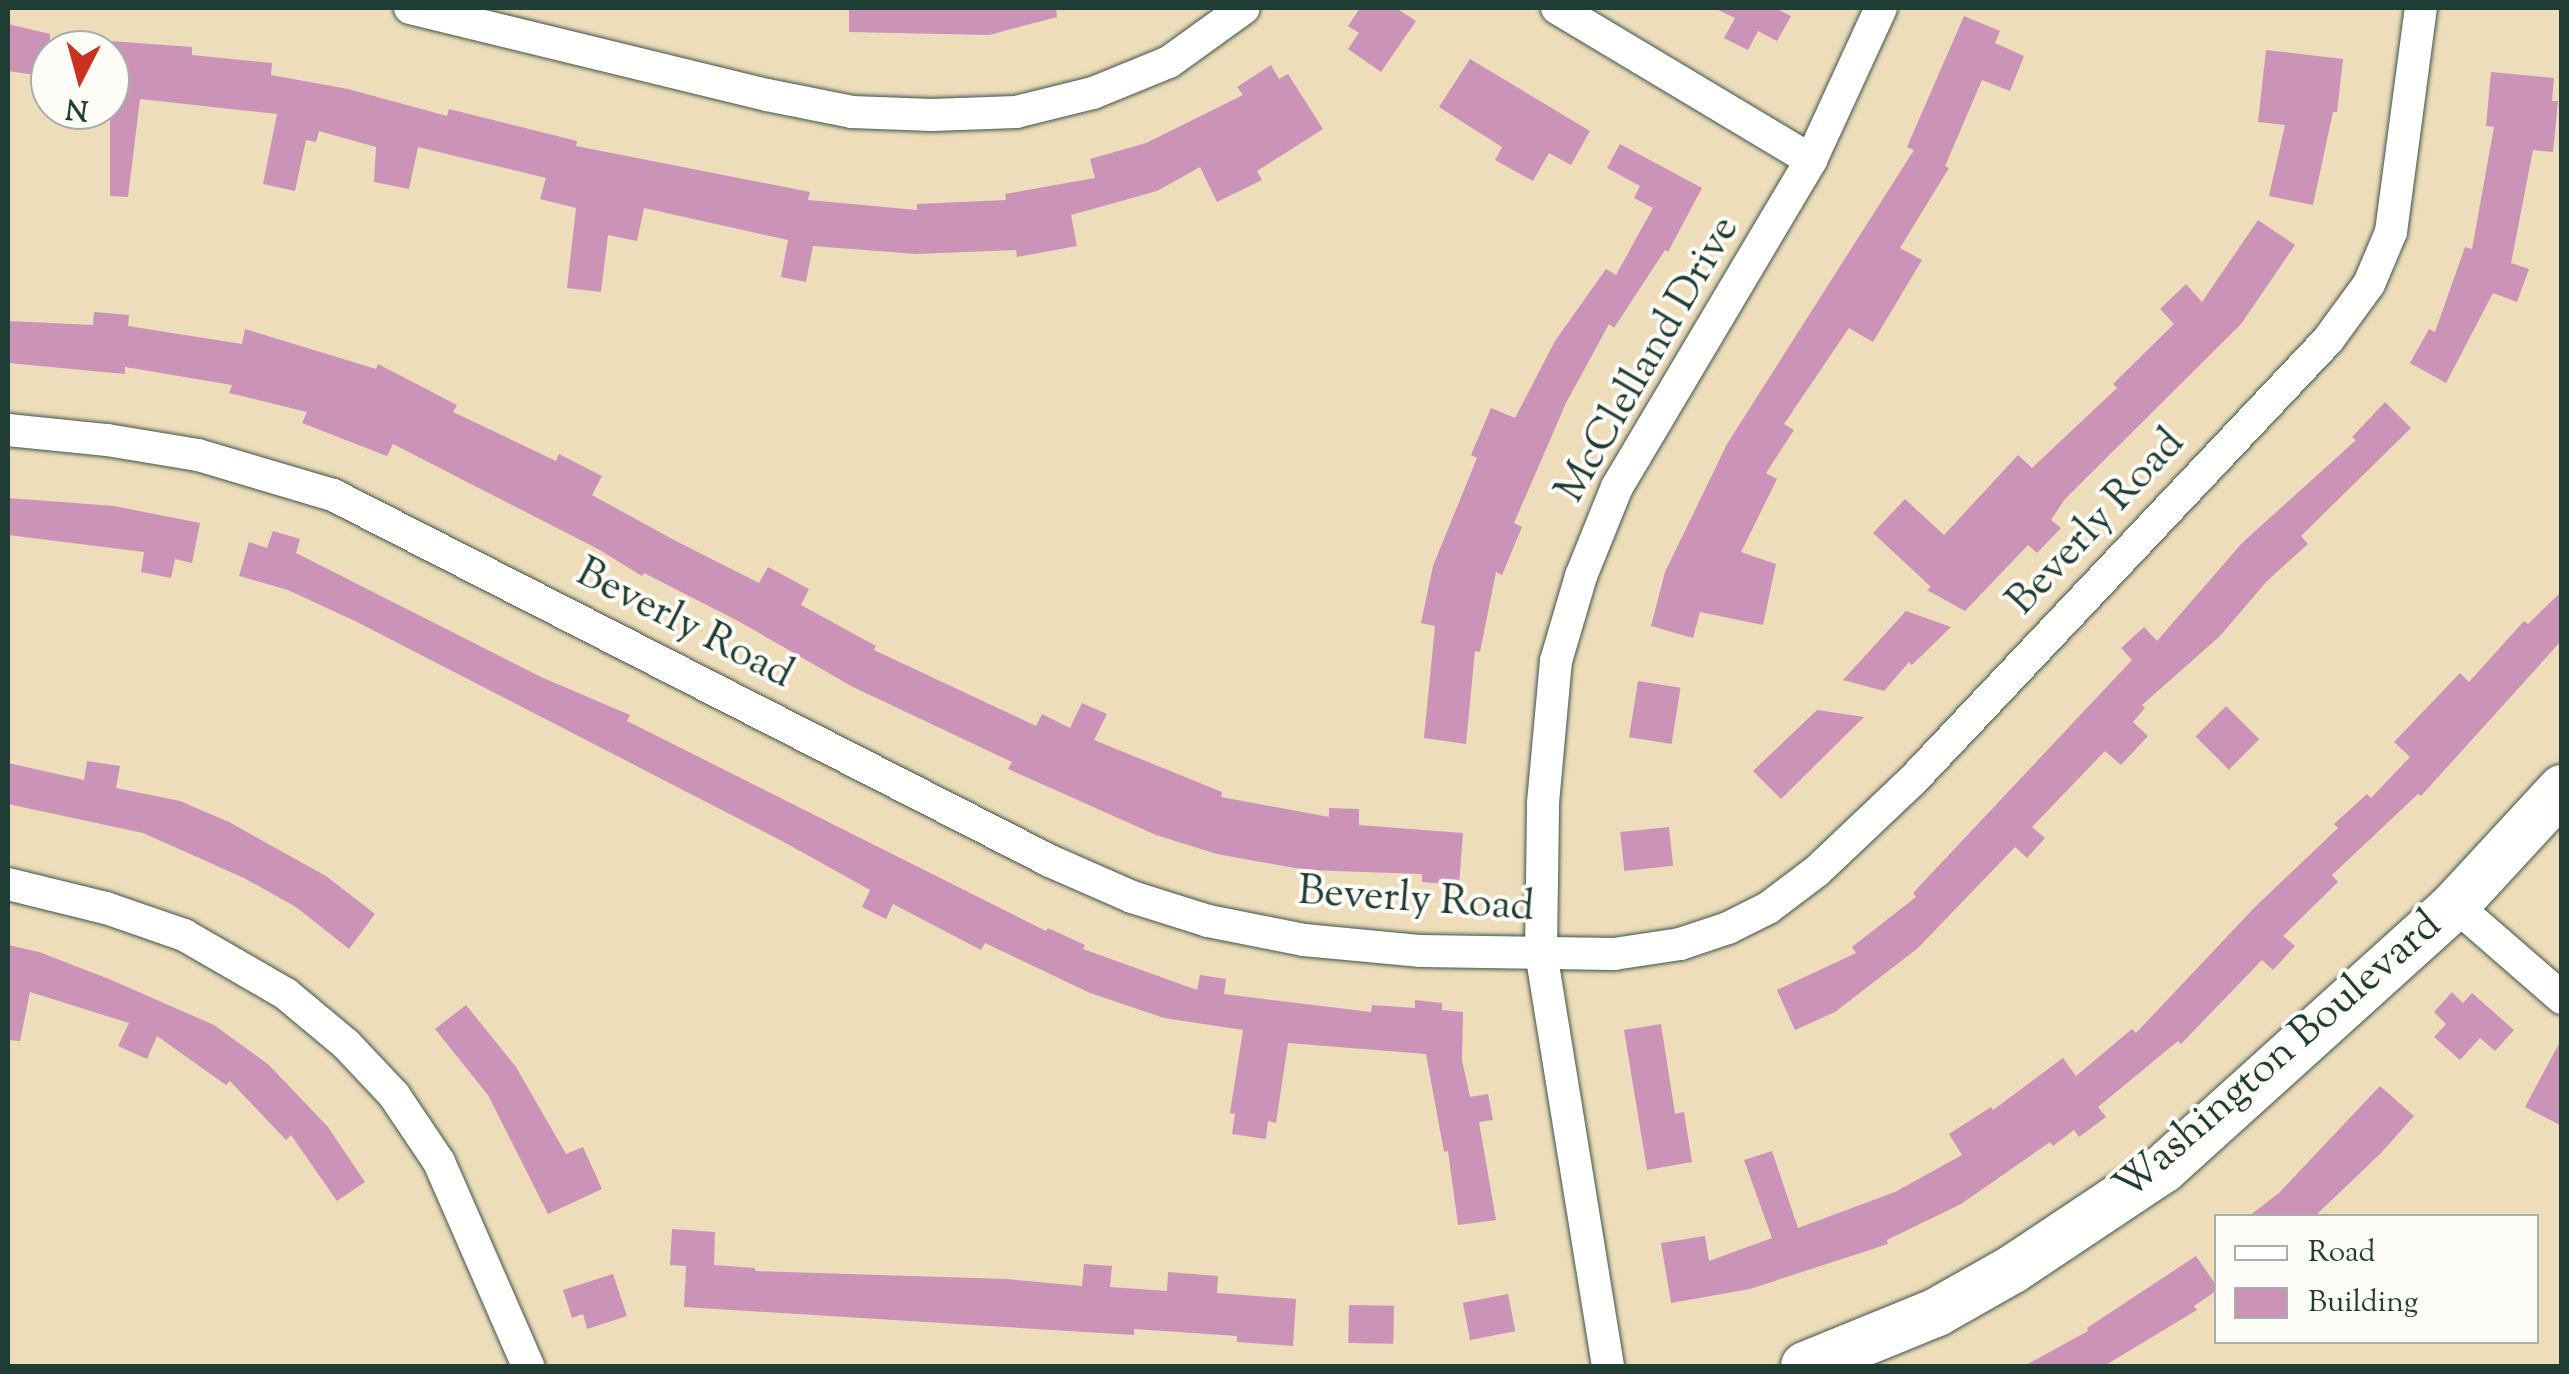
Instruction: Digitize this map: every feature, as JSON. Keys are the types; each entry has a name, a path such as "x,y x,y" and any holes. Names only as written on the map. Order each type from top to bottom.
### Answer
{"street":[{"path":"410,8 852,112 932,115 1016,112 1093,93 1169,62 1244,8"},
{"path":"1557,8 1811,160"},
{"name":"McClelland Drive","path":"1608,1366 1541,952 1544,802 1556,661 1581,576 1617,487 1662,405 1738,289 1811,160 1880,8"},
{"name":"Beverly Road","path":"8,430 198,455 333,495 1050,861 1132,897 1208,921 1304,940 1421,951 1614,954 1680,944 1728,928 1768,908 1818,871 1912,780 2315,354 2370,284 2391,232 2421,8"},
{"name":"Washington Boulevard","path":"1805,1366 1874,1354 2164,1169 2455,905 2562,790"},
{"path":"8,884 106,908 184,934 286,994 346,1044 394,1095 439,1162 528,1366"},
{"path":"2455,905 2562,998"}],"building":[{"path":"849,8 1056,8 1057,17 989,35 849,32"},
{"path":"1360,8 1396,8 1416,21 1381,72 1348,49 1359,33 1348,26"},
{"path":"1714,8 1775,8 1791,16 1777,41 1758,31 1748,50 1724,38 1735,18"},
{"path":"1964,16 2000,31 1995,43 2024,56 2010,91 1982,80 1945,166 1949,168 1900,248 1922,260 1873,342 1849,328 1784,424 1794,430 1766,473 1777,479 1741,552 1776,564 1763,625 1700,612 1693,638 1651,626 1665,572 1727,444 1914,150 1907,147"},
{"path":"8,24 33,30 30,30 30,74 8,71"},
{"path":"130,42 192,47 192,55 272,63 271,75 348,89 447,116 449,109 577,141 576,146 810,192 808,200 917,210 917,204 1006,200 1005,194 1095,178 1090,159 1146,143 1243,95 1237,87 1271,65 1279,79 1288,74 1323,129 1257,171 1262,180 1217,202 1200,167 1157,191 1071,215 1077,246 1017,257 1016,250 916,254 813,246 806,282 781,277 788,240 644,208 637,241 608,235 601,292 567,288 576,208 540,199 546,178 418,147 409,189 374,182 376,147 319,131 316,142 306,140 295,191 263,184 277,114 140,99 128,197 110,196 110,130 130,130"},
{"path":"2266,50 2343,59 2337,112 2333,112 2313,205 2269,196 2285,125 2258,122"},
{"path":"1470,59 1590,131 1571,165 1549,153 1533,181 1495,160 1502,147 1439,107"},
{"path":"2491,72 2554,78 2552,101 2558,101 2553,152 2533,150 2511,263 2529,269 2517,302 2493,293 2446,383 2410,363 2429,329 2435,332 2465,247 2472,249 2494,127 2486,126"},
{"path":"1620,144 1702,188 1668,252 1665,250 1614,328 1609,324 1566,403 1514,523 1522,527 1502,575 1496,572 1480,652 1475,651 1466,744 1424,738 1435,626 1421,623 1433,566 1477,458 1471,455 1491,408 1515,418 1555,341 1606,269 1616,275 1653,208 1634,198 1640,186 1607,168"},
{"path":"2258,220 2295,245 2241,324 2065,499 2051,520 2061,528 2037,553 2028,545 1965,611 1927,590 1931,587 1873,533 1905,499 1944,535 2018,455 2032,468 2117,388 2113,384 2174,324 2160,309 2186,284 2202,302"},
{"path":"94,312 129,315 128,326 242,344 245,329 376,369 378,364 457,405 453,412 556,461 559,454 602,476 592,495 759,583 768,567 809,589 801,605 876,646 874,650 1036,726 1042,714 1070,728 1082,703 1107,714 1094,740 1222,792 1221,797 1329,817 1329,808 1359,809 1359,825 1463,833 1459,885 1422,882 1422,874 1306,870 1217,854 1156,835 1008,769 1012,762 853,687 740,622 644,573 642,576 598,549 393,444 387,456 302,423 307,412 229,393 232,385 125,367 125,374 8,363 8,321 93,325"},
{"path":"2385,402 2411,428 2301,536 2308,544 2267,581 2220,636 2142,705 2145,708 2133,722 2148,736 2121,765 2105,751 2032,827 2045,838 2027,858 2015,847 1918,948 1835,1012 1795,1030 1777,990 1856,953 1852,947 1916,897 1913,893 2132,660 2121,648 2144,627 2157,641 2242,543 2356,440 2352,437"},
{"path":"8,498 114,506 200,523 192,563 175,559 171,578 141,572 144,552 8,535"},
{"path":"273,531 300,539 296,553 541,677 630,715 627,721 1046,931 1048,928 1085,945 1083,949 1197,990 1200,975 1226,979 1224,994 1371,1012 1372,1005 1415,1008 1415,1000 1442,1003 1442,1010 1463,1012 1462,1060 1470,1097 1488,1094 1493,1120 1479,1122 1496,1220 1458,1225 1448,1151 1444,1152 1426,1054 1288,1043 1276,1123 1268,1121 1266,1139 1232,1134 1235,1114 1230,1113 1243,1030 1164,1018 1090,993 985,943 981,950 893,904 886,919 862,907 870,890 782,841 357,622 288,590 239,576 249,542 267,548"},
{"path":"2562,591 2562,640 2421,796 2418,794 2332,875 2338,882 2283,936 2295,946 2273,970 2262,960 2181,1044 2178,1041 2098,1107 2106,1117 2079,1137 2074,1130 2053,1146 2050,1142 1961,1204 1887,1240 1888,1244 1750,1289 1671,1303 1661,1243 1705,1236 1709,1261 1772,1238 1744,1160 1772,1151 1798,1228 1895,1192 1962,1155 1949,1134 1991,1107 1993,1110 2063,1058 2076,1076 2132,1029 2136,1033 2254,908 2338,828 2334,824 2367,794 2371,798 2410,757 2394,742 2460,673 2469,682 2524,621 2528,624"},
{"path":"1906,611 1951,627 1912,665 1909,662 1884,691 1843,680"},
{"path":"1638,681 1680,688 1672,744 1629,737"},
{"path":"2226,706 2259,739 2229,770 2196,736"},
{"path":"1817,710 1864,717 1781,799 1753,771"},
{"path":"87,761 120,766 116,788 180,801 229,822 326,876 375,914 349,949 296,907 244,878 143,833 8,804 8,763 84,780"},
{"path":"1669,827 1673,866 1624,871 1620,832"},
{"path":"8,945 39,952 109,979 214,1025 269,1065 328,1127 365,1182 337,1201 291,1135 286,1140 230,1081 226,1085 157,1036 147,1059 118,1046 129,1023 30,992 20,1041 8,1040"},
{"path":"2452,992 2463,1003 2472,993 2514,1030 2495,1051 2480,1038 2460,1060 2434,1037 2446,1024 2434,1012"},
{"path":"466,1005 516,1067 566,1154 583,1147 602,1189 548,1214 488,1095 435,1029"},
{"path":"1661,1024 1675,1114 1684,1112 1692,1162 1647,1170 1624,1030"},
{"path":"2562,1038 2562,1126 2525,1107"},
{"path":"2380,1086 2414,1116 2317,1214 2252,1214 2279,1193"},
{"path":"672,1229 715,1232 714,1265 755,1271 1006,1279 1082,1286 1084,1264 1112,1266 1110,1287 1167,1291 1168,1272 1218,1276 1217,1293 1296,1299 1293,1346 1237,1342 1237,1336 1134,1329 1134,1335 684,1307 686,1266 670,1265"},
{"path":"2196,1256 2214,1282 2214,1292 2194,1306 2197,1310 2104,1366 2024,1366 2088,1331 2087,1328"},
{"path":"613,1274 627,1316 587,1329 583,1314 572,1318 563,1290"},
{"path":"1508,1294 1515,1331 1470,1340 1463,1303"},
{"path":"1349,1305 1394,1306 1393,1344 1348,1343"}]}
